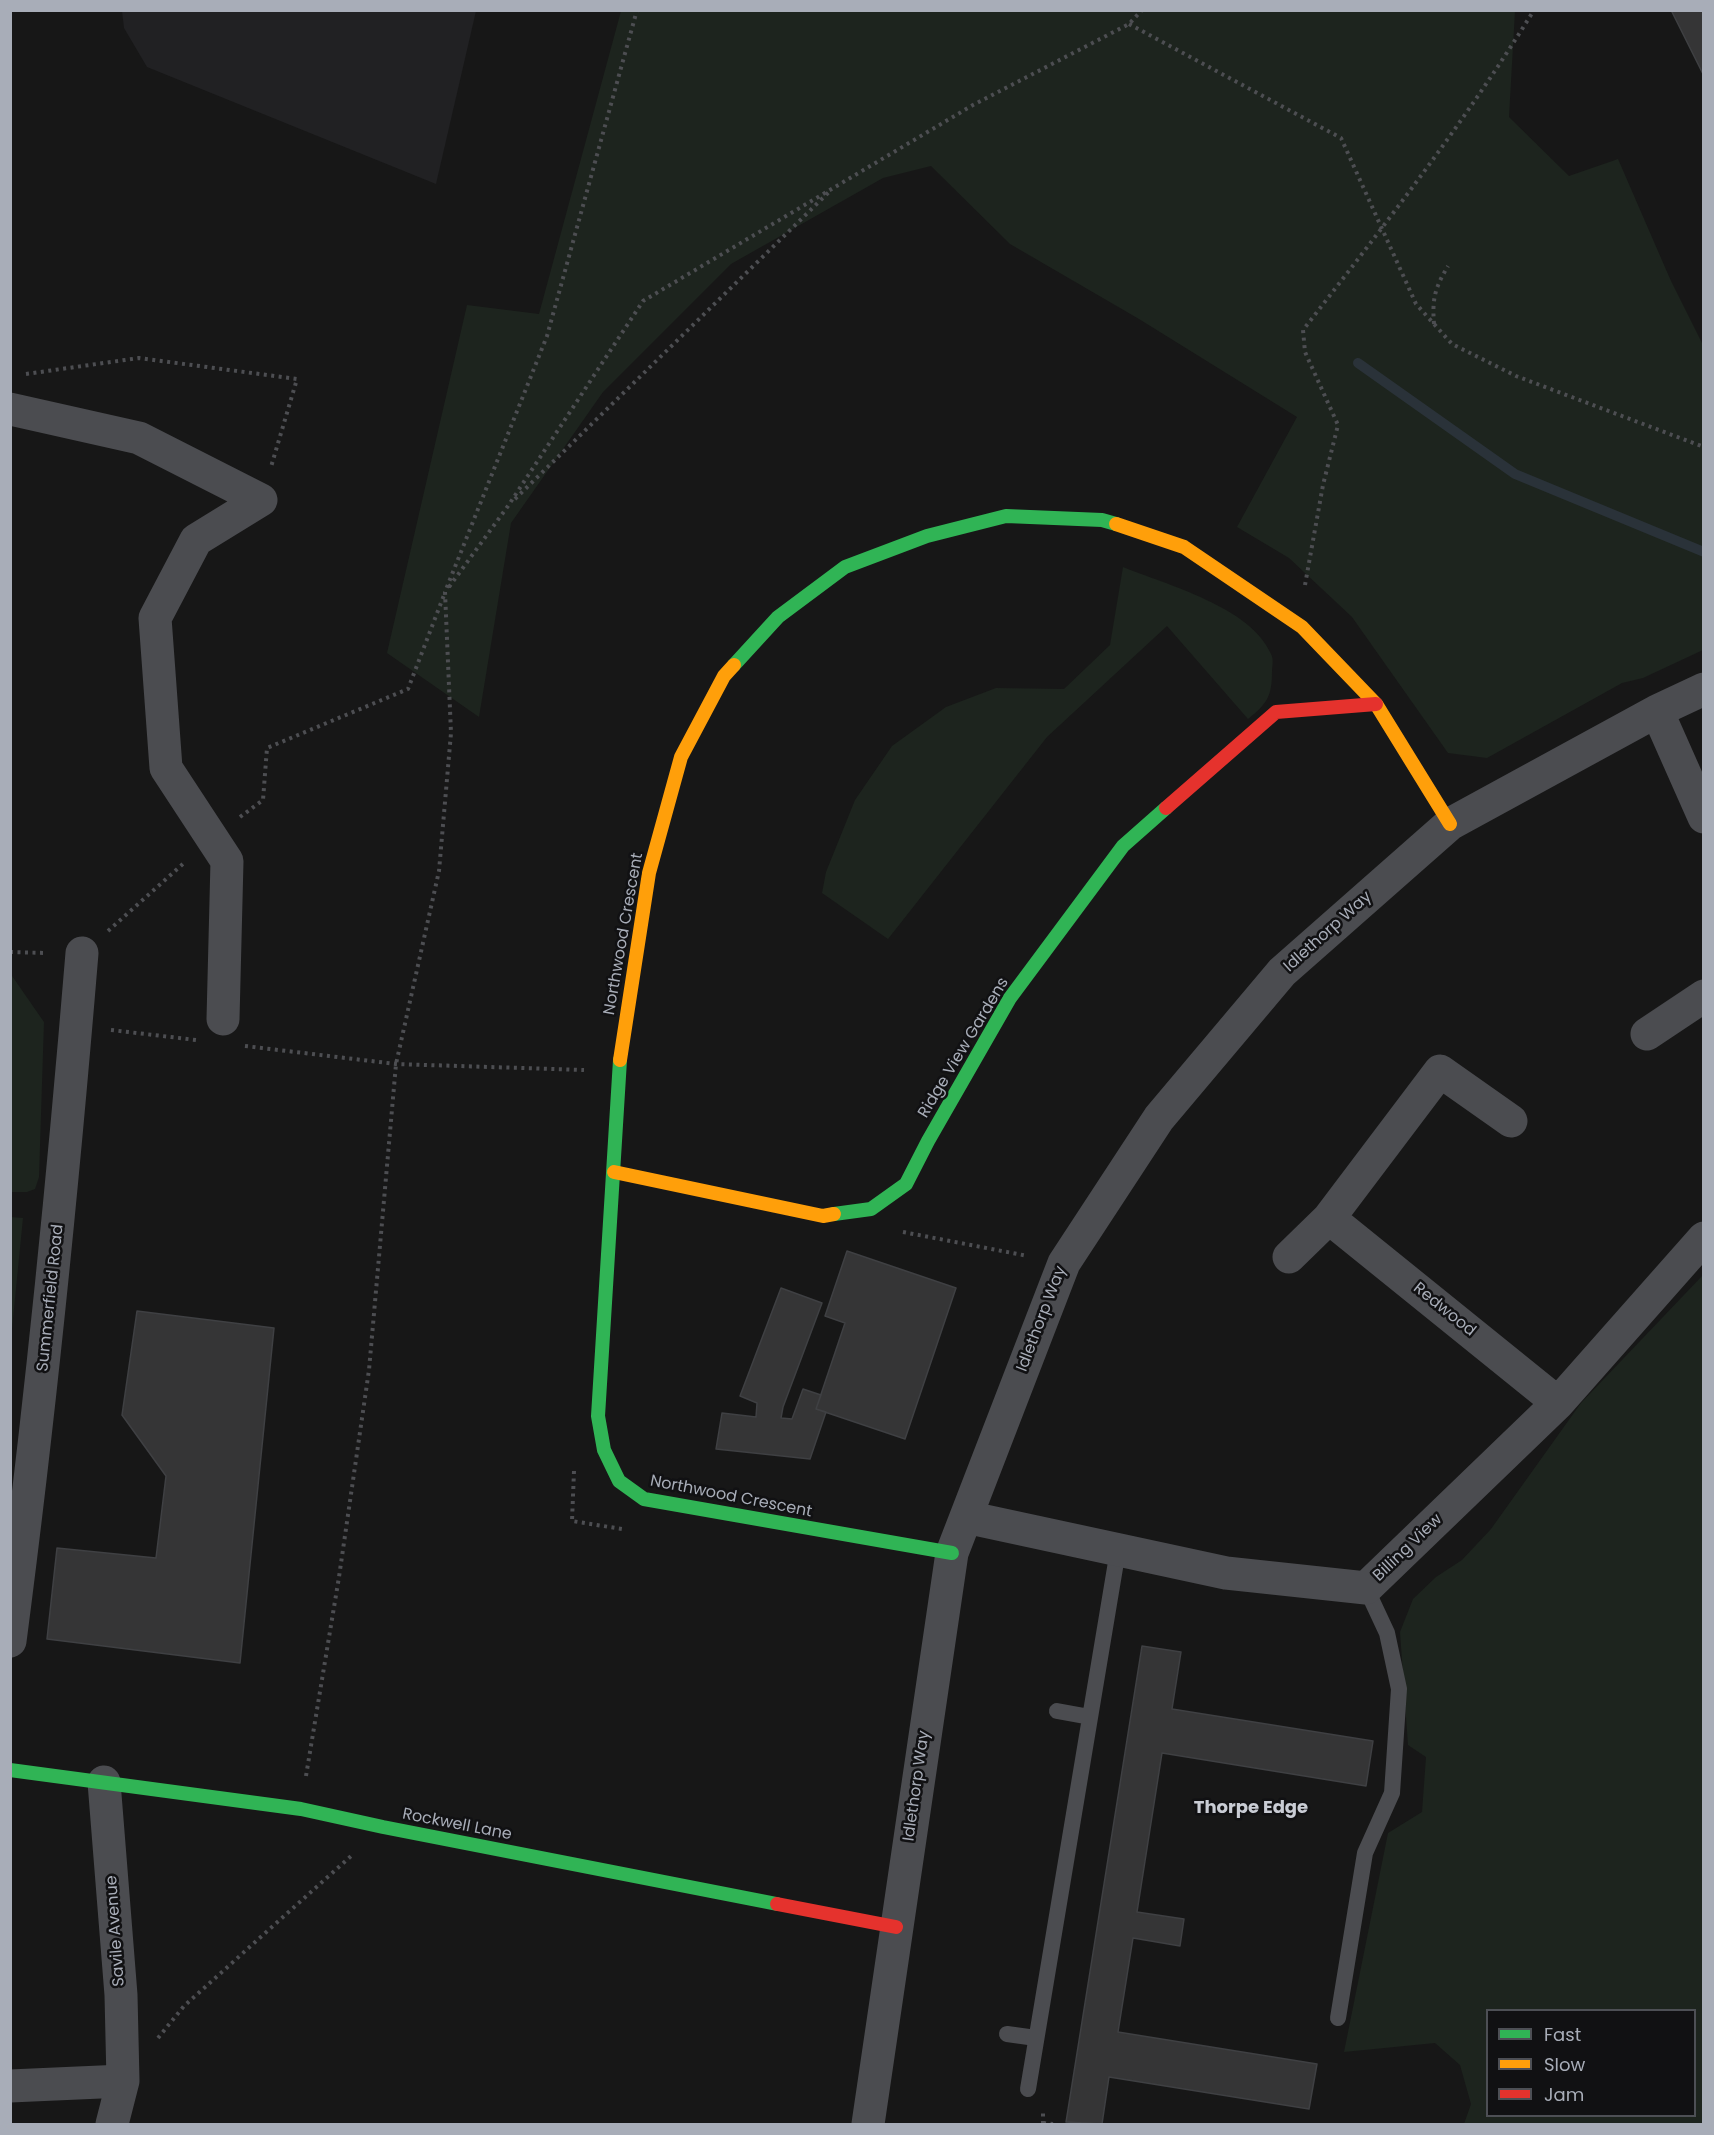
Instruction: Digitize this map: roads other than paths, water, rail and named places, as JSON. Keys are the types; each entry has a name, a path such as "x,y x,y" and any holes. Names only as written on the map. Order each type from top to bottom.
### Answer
{"street":[{"path":"10,409 138,438 261,500 196,540 155,618 166,768 227,861 215,1030"},
{"name":"Northwood Crescent","path":"952,1553 644,1499 620,1481 604,1450 598,1416 614,1173 618,1071 649,873 681,757 724,676 778,617 845,567 927,536 1006,516 1102,520 1184,547 1302,627 1376,704 1450,824"},
{"name":"Idlethorp Way","path":"868,2124 952,1553 1064,1263 1159,1118 1282,972 1450,824 1657,711 1704,688"},
{"name":"Ridge View Gardens","path":"614,1173 823,1216 871,1209 906,1184 1010,998 1123,846 1276,712 1376,704"},
{"path":"1657,711 1704,817"},
{"name":"Summerfield Road","path":"10,1641 29,1503 63,1184 82,953"},
{"path":"1647,1034 1704,996"},
{"path":"1289,1257 1329,1218 1440,1071 1511,1121"},
{"name":"Redwood","path":"1329,1218 1558,1403"},
{"name":"Billing View","path":"966,1517 1226,1573 1366,1588 1558,1403 1704,1238"},
{"name":"Rockwell Lane","path":"10,1770 301,1809 896,1928"},
{"name":"Savile Avenue","path":"104,1782 121,1995 123,2081 112,2124"},
{"path":"10,2086 123,2081"}],"lane":[{"path":"1028,2089 1118,1550"},
{"path":"1338,2018 1365,1853 1392,1793 1399,1689 1387,1633 1366,1588"},
{"path":"1057,1711 1090,1717"},
{"path":"1007,2034 1036,2038"}],"waterway":[{"path":"1358,363 1515,474 1704,552"}],"district":[{"name":"Thorpe Edge","path":"1251,1808"}]}
